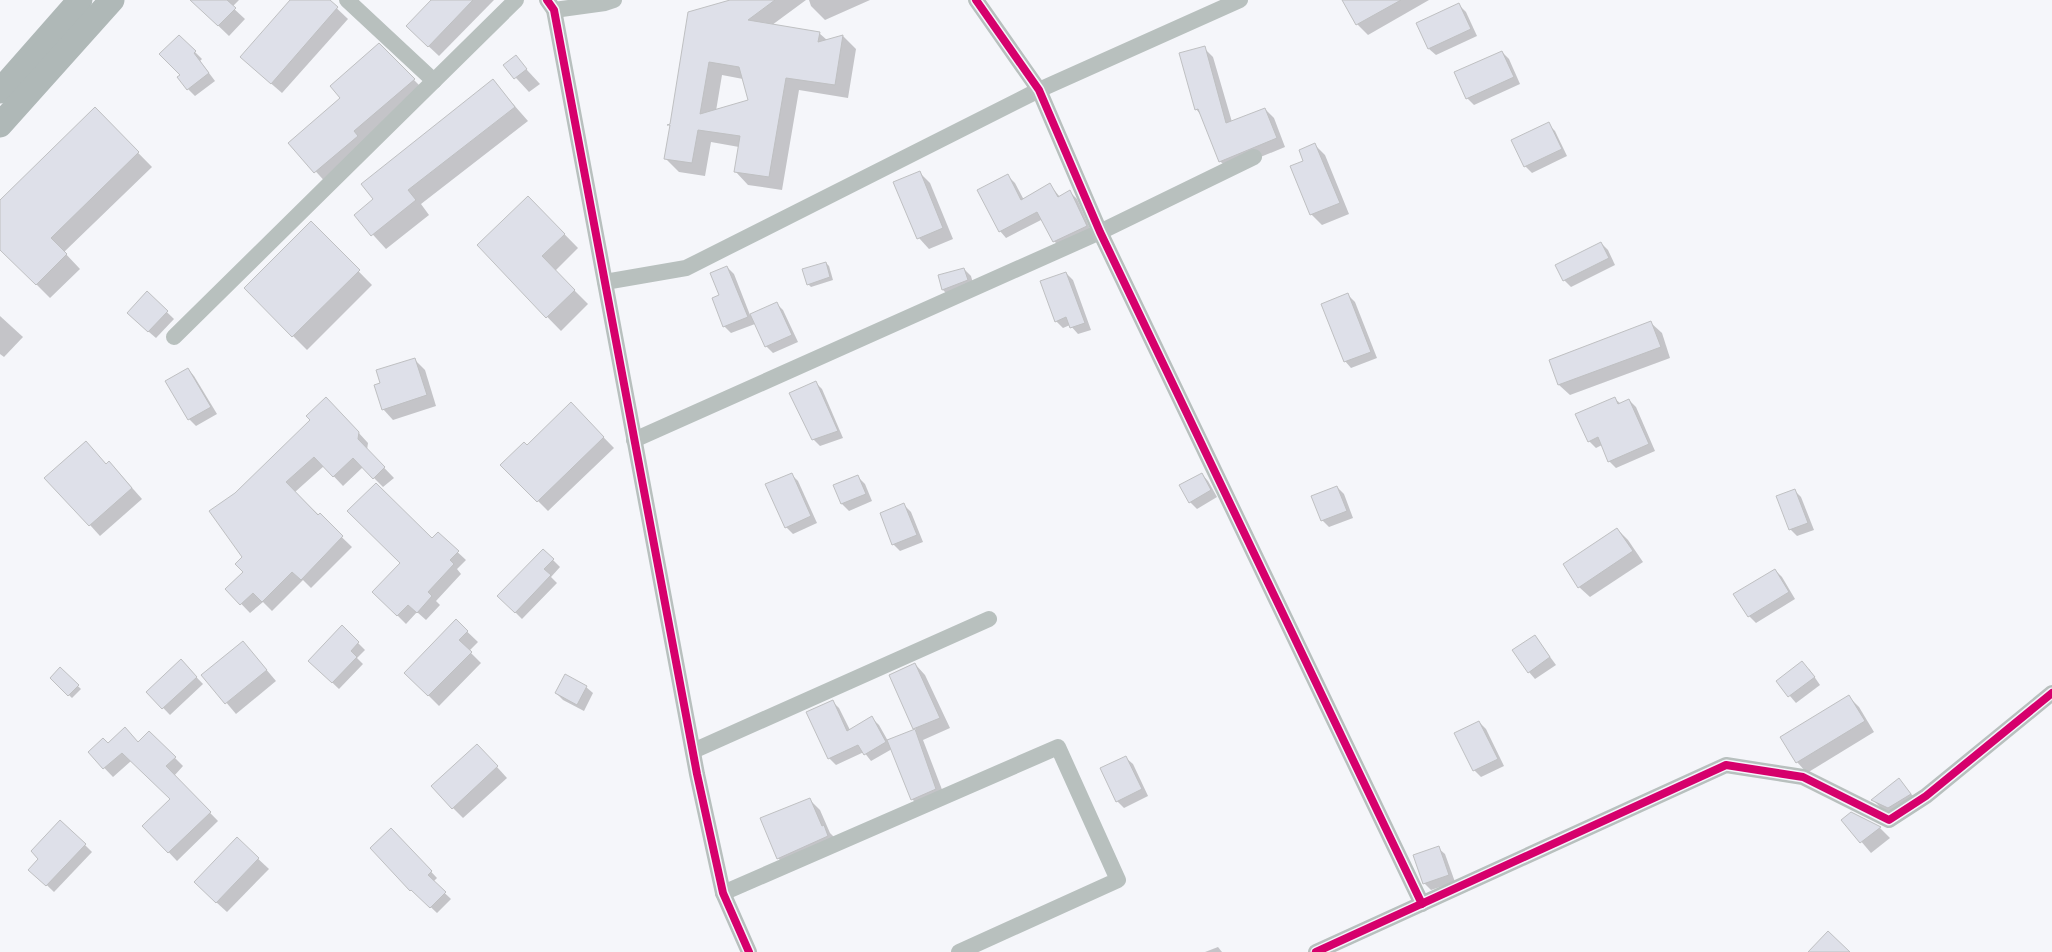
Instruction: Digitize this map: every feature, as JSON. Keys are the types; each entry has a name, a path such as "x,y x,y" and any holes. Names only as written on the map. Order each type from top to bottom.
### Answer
{"main road":[{"path":"0,91 80,0"},
{"path":"0,126 112,0"}],"street":[{"path":"347,0 434,81"},
{"path":"174,337 516,0"},
{"path":"614,0 606,4 550,5 605,282 693,751 723,893 749,952"},
{"path":"976,0 1039,90 1100,232 1422,904"},
{"path":"605,282 686,268 1039,90 1240,0"},
{"path":"634,440 1100,232 1254,157"},
{"path":"693,751 989,619"},
{"path":"1316,952 1726,765 1803,777 1889,820 1926,796 2052,693"},
{"path":"723,893 1058,747 1118,880 959,952"}],"building":[{"path":"190,0 227,0 236,8 218,26"},
{"path":"290,0 330,0 338,7 271,84 240,57"},
{"path":"431,0 473,0 428,47 406,26"},
{"path":"730,0 775,0 748,20 820,32 818,42 843,35 835,85 786,78 769,177 734,172 740,136 698,130 692,163 664,159 670,125 667,125 670,124 688,12","holes":["709,62 739,67 748,100 700,114"]},
{"path":"1342,0 1401,0 1356,25"},
{"path":"1459,3 1471,29 1428,49 1416,23"},
{"path":"179,35 196,51 194,53 209,73 187,90 177,77 180,75 159,54"},
{"path":"379,43 415,79 354,131 358,136 314,173 288,143 340,98 330,86"},
{"path":"1205,46 1226,123 1265,108 1277,138 1219,162 1198,109 1195,110 1179,53"},
{"path":"1502,51 1514,77 1466,99 1454,72"},
{"path":"516,55 527,69 514,79 503,65"},
{"path":"493,79 515,107 408,190 416,200 371,236 354,215 373,199 361,184"},
{"path":"95,107 139,152 51,238 67,254 36,285 0,250 0,200"},
{"path":"1549,122 1562,149 1524,167 1511,140"},
{"path":"1315,143 1340,203 1310,215 1290,166 1303,161 1299,150"},
{"path":"920,171 943,228 917,239 893,182"},
{"path":"1008,174 1021,200 1050,183 1058,197 1070,190 1087,226 1053,242 1037,212 999,232 977,190"},
{"path":"528,196 565,234 542,256 575,290 546,318 477,245"},
{"path":"311,221 360,270 292,337 244,288"},
{"path":"1601,242 1609,258 1563,281 1555,265"},
{"path":"826,262 830,277 807,285 802,269"},
{"path":"727,266 748,317 723,327 712,298 719,295 710,273"},
{"path":"964,268 968,280 942,290 938,275"},
{"path":"1066,272 1085,323 1070,328 1066,317 1055,322 1040,281"},
{"path":"147,291 168,311 148,332 127,313"},
{"path":"1348,293 1371,352 1344,362 1321,304"},
{"path":"777,302 792,335 765,347 750,314"},
{"path":"1651,321 1661,347 1558,385 1549,360"},
{"path":"415,358 427,395 382,410 374,385 380,383 376,370"},
{"path":"188,368 211,407 188,420 165,381"},
{"path":"816,381 838,431 812,440 789,393"},
{"path":"326,397 359,432 358,439 385,467 373,479 353,458 333,477 314,457 286,482 318,515 320,513 343,536 301,580 292,572 262,602 253,593 240,605 225,589 243,572 235,564 242,557 209,511 235,493 310,420 306,416"},
{"path":"1615,397 1618,404 1629,399 1649,444 1608,462 1598,437 1588,442 1575,414"},
{"path":"571,402 604,437 537,502 500,465 524,442 527,445"},
{"path":"86,441 106,464 109,461 132,488 89,526 44,478"},
{"path":"792,473 811,516 785,528 765,484"},
{"path":"1202,473 1211,490 1189,503 1179,485"},
{"path":"858,475 866,494 841,504 833,485"},
{"path":"376,483 432,538 438,532 459,551 450,560 454,564 428,592 432,596 417,613 408,605 397,616 372,592 400,563 347,511"},
{"path":"1337,486 1347,511 1321,521 1311,496"},
{"path":"1795,489 1808,523 1789,530 1776,496"},
{"path":"904,503 917,535 892,545 880,513"},
{"path":"1617,528 1633,551 1578,588 1563,564"},
{"path":"543,549 554,559 544,569 551,575 515,613 497,596"},
{"path":"1775,569 1789,592 1748,617 1733,594"},
{"path":"456,619 468,631 459,640 472,652 428,696 404,673"},
{"path":"342,625 359,642 351,651 357,657 332,683 308,661"},
{"path":"1535,635 1550,657 1528,673 1512,650"},
{"path":"243,641 267,670 225,704 201,675"},
{"path":"181,659 197,677 162,709 146,692"},
{"path":"1802,661 1815,677 1788,697 1776,681"},
{"path":"915,663 940,718 913,729 889,675"},
{"path":"60,667 79,685 68,696 50,678"},
{"path":"565,674 587,686 577,705 555,693"},
{"path":"1849,695 1865,721 1796,763 1780,737"},
{"path":"833,700 847,731 872,716 886,742 864,755 858,745 828,759 806,712"},
{"path":"1479,721 1498,759 1473,771 1454,733"},
{"path":"125,727 138,742 149,731 176,757 166,766 211,812 168,853 142,826 170,799 122,753 103,769 88,752 103,738 108,743"},
{"path":"915,729 936,789 911,800 887,740"},
{"path":"477,744 498,766 452,809 431,786"},
{"path":"1126,756 1142,789 1116,802 1100,768"},
{"path":"1899,778 1911,794 1888,808 1871,800"},
{"path":"810,798 828,836 777,859 760,818"},
{"path":"1851,812 1881,827 1860,843 1841,820"},
{"path":"60,820 86,844 46,886 28,870 38,859 31,851"},
{"path":"391,828 432,871 428,875 446,892 430,908 410,891 370,848"},
{"path":"237,837 259,858 216,903 194,882"},
{"path":"1439,846 1449,875 1423,884 1413,855"},
{"path":"1828,931 1850,952 1808,952"}],"cycle path":[{"path":"547,0 554,10 697,774 723,893 749,952"},
{"path":"976,0 1039,90 1100,232 1422,904"},
{"path":"1316,952 1726,765 1803,777 1889,820 1926,796 2052,693"}]}
